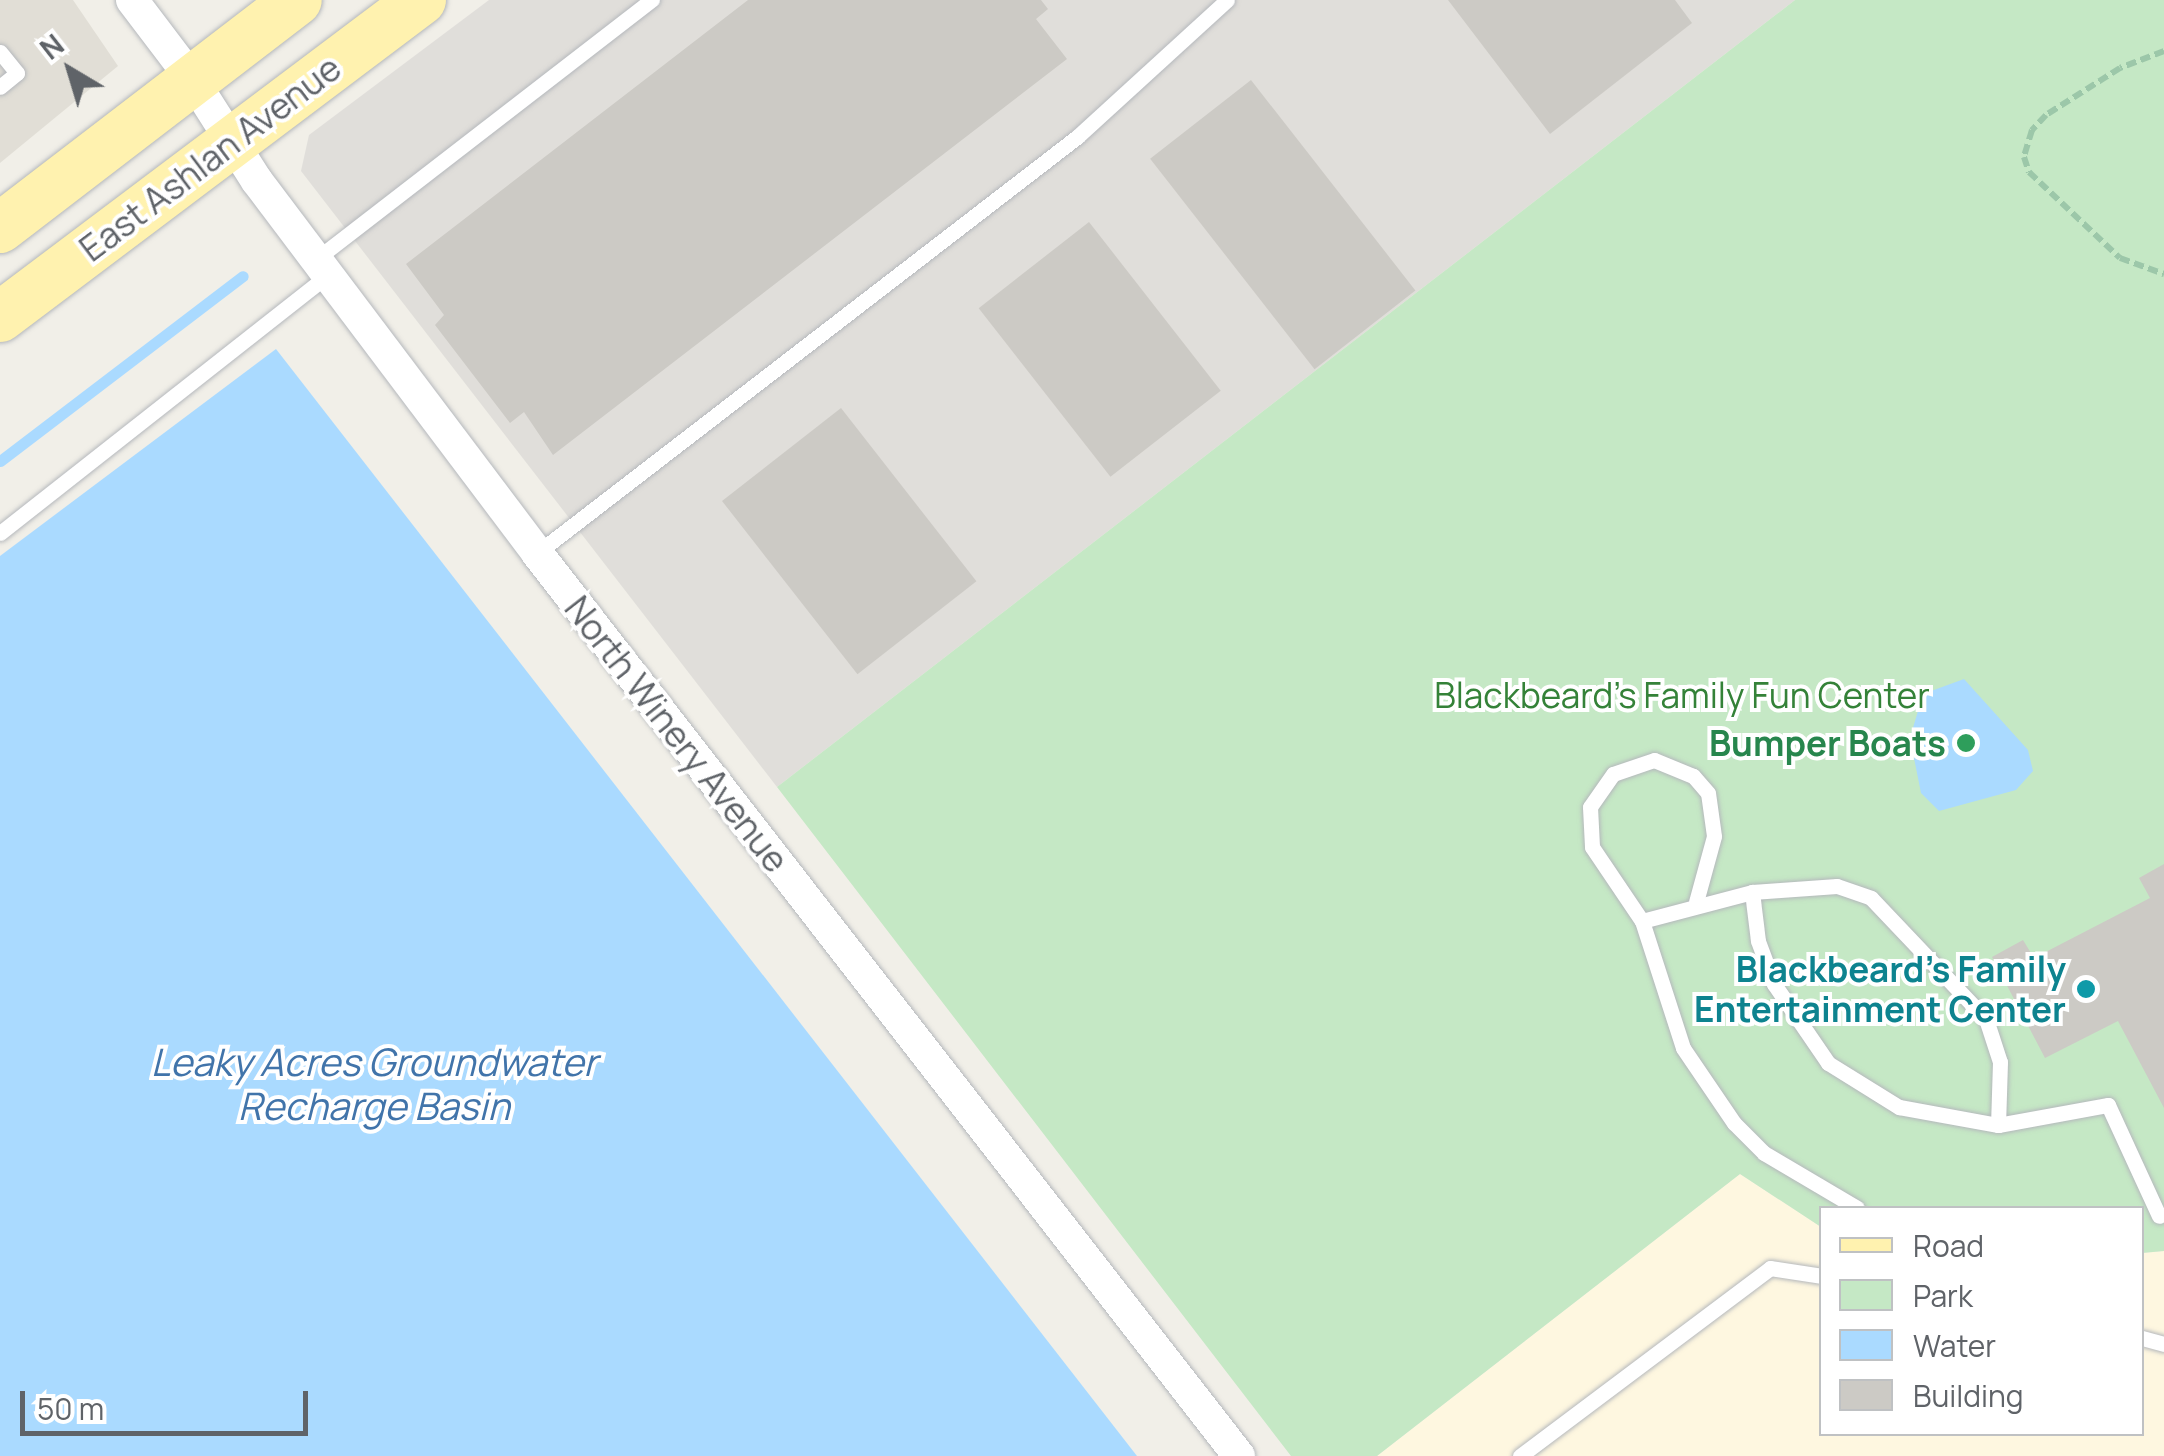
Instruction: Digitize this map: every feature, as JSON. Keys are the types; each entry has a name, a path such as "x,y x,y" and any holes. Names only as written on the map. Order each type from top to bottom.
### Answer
{"main road":[{"name":"East Ashlan Avenue","path":"0,228 297,0"},
{"name":"East Ashlan Avenue","path":"0,318 420,0"}],"street":[{"name":"North Winery Avenue","path":"132,0 192,78 228,142 537,552 1240,1456"}],"lane":[{"path":"0,533 652,0"},
{"path":"537,552 1078,137 1227,0"},
{"path":"0,52 17,74 0,86"},
{"path":"1696,902 1714,836 1708,793 1675,765 1632,764 1599,788 1588,827 1602,864 1642,921 1670,1018 1708,1090 1764,1153 1854,1206"},
{"path":"1642,921 1696,902 1752,892 1836,886 1871,898 1986,1019 2000,1062 1998,1125"},
{"path":"1752,892 1758,941 1774,984 1828,1063 1899,1106 1998,1125 2108,1105 2162,1216"},
{"path":"1520,1456 1770,1268 1819,1276"}],"path":[{"path":"2164,51 2120,68 2046,115 2032,130 2024,157 2029,172 2120,258 2164,274"}],"shaded area":[{"path":"0,0 73,0 118,66 0,163"},
{"path":"489,0 1795,0 777,787 301,171 309,135"},
{"path":"1740,1174 1819,1226 1819,1436 2144,1436 2144,1253 2164,1251 2164,1456 1377,1456"}],"green space":[{"name":"Blackbeard's Family Fun Center","path":"1795,0 2164,0 2164,1251 2144,1253 2144,1206 1819,1206 1819,1226 1740,1174 1377,1456 1291,1456 777,787"}],"water":[{"name":"Leaky Acres Groundwater Recharge Basin","path":"276,349 1137,1456 0,1456 0,556"},
{"name":"Bumper Boats","path":"1964,679 2028,750 2033,771 2016,790 1939,811 1921,793 1910,738 1923,694"}],"building":[{"path":"748,0 1041,0 1048,9 1036,19 1067,59 553,455 524,412 510,423 435,325 444,315 406,264"},
{"path":"1448,0 1675,0 1692,23 1550,134"},
{"path":"1251,80 1415,290 1315,369 1150,159"},
{"path":"1089,222 1221,391 1110,477 979,308"},
{"path":"841,408 976,581 857,674 722,501"},
{"name":"Blackbeard's Family Entertainment Center","path":"2164,864 2164,1108 2118,1021 2045,1058 1992,957 2023,940 2034,958 2150,898 2139,878"}],"waterway":[{"path":"0,461 243,276"}],"place":[{"name":"Bumper Boats","path":"1966,743"},
{"name":"Blackbeard's Family Entertainment Center","path":"2086,989"}]}
